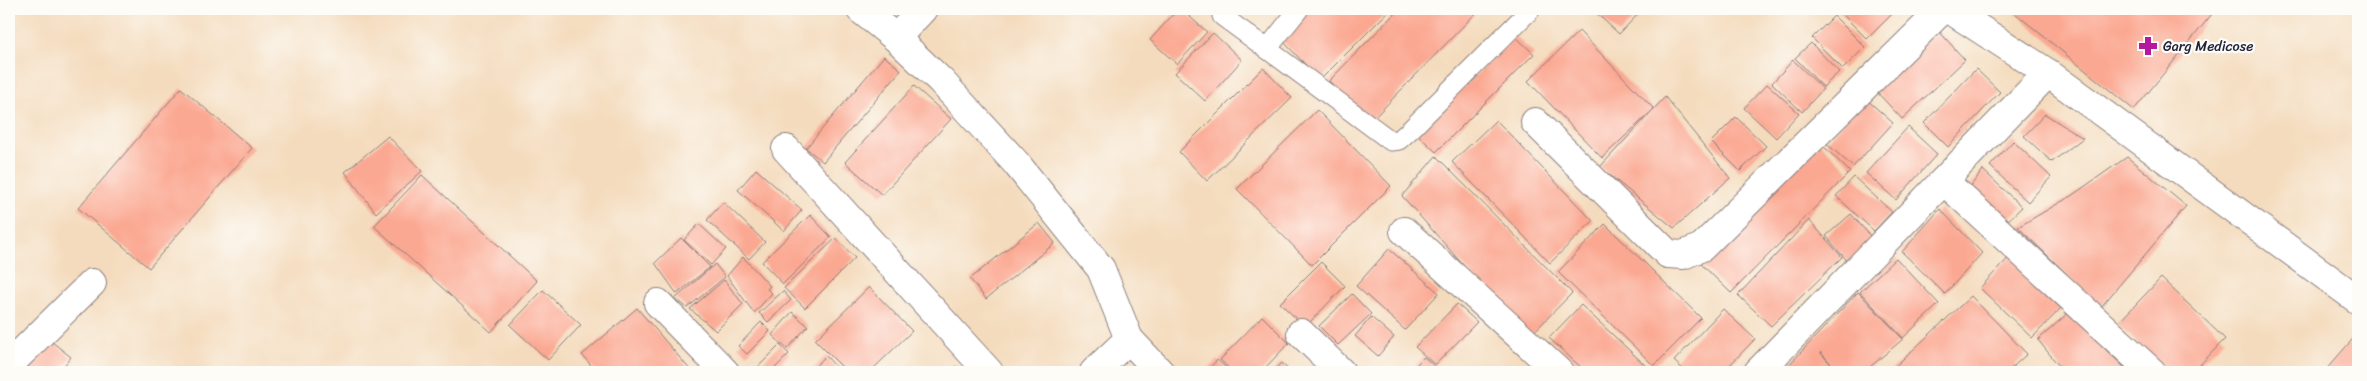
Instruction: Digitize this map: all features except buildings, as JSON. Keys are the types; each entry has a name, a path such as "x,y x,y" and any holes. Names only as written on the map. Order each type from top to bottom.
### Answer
{"street":[{"path":"860,9 896,38 942,81 1016,163 1101,269 1129,339 1160,372"},
{"path":"896,38 923,9"},
{"path":"1535,122 1668,254 1682,255 1702,247 1943,9"},
{"path":"1949,9 2048,73 2358,300"},
{"path":"1758,372 2048,73"},
{"path":"786,149 989,372"},
{"path":"1944,181 2152,372"},
{"path":"1404,231 1559,372"},
{"path":"9,365 92,282"},
{"path":"658,303 725,372"},
{"path":"1301,333 1341,372"},
{"path":"1094,372 1129,339"}],"lane":[{"path":"1267,49 1298,9"},
{"path":"1222,16 1391,141 1399,140 1531,9"}],"place":[{"name":"Garg Medicose","path":"2148,46"}]}
